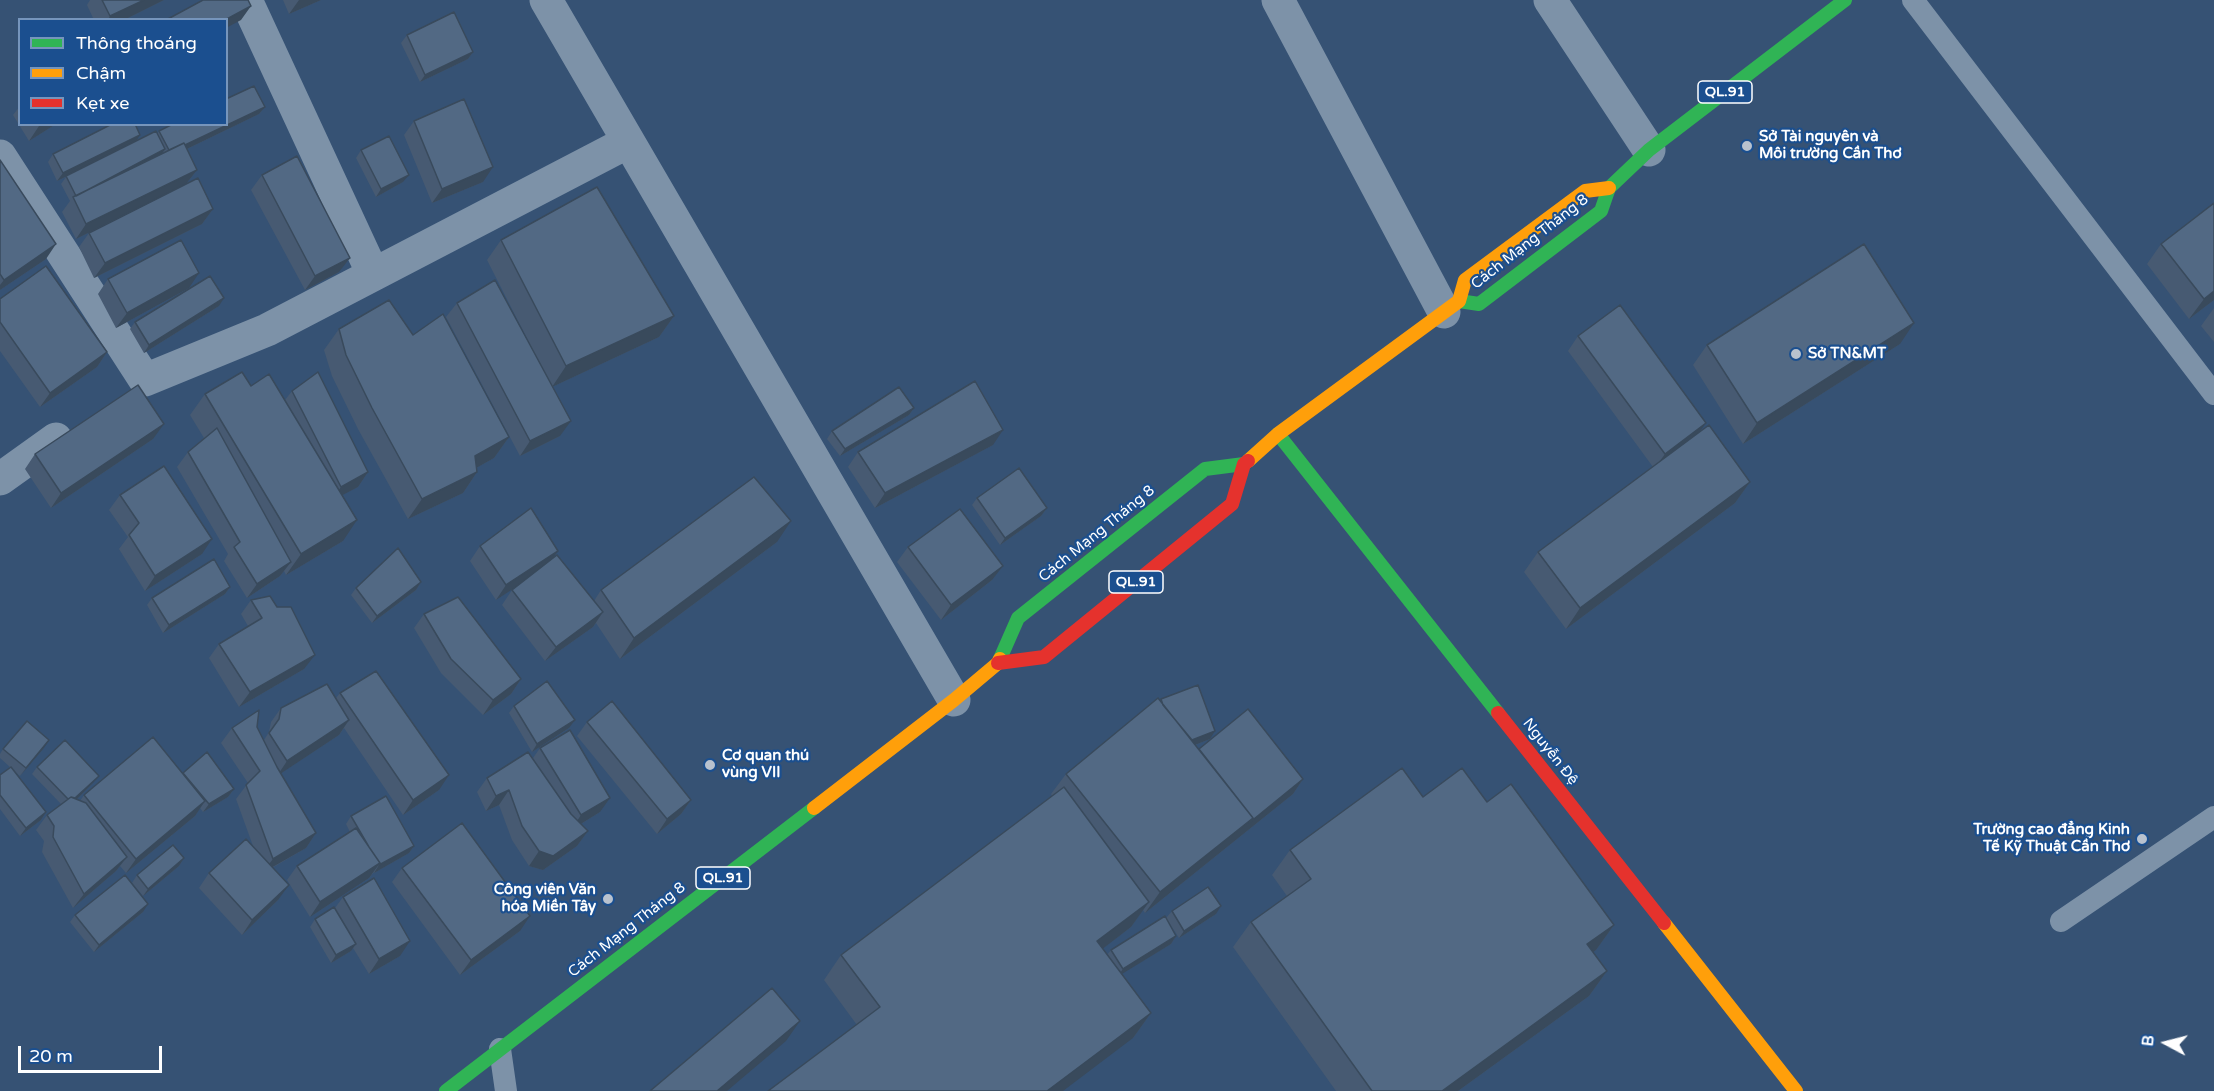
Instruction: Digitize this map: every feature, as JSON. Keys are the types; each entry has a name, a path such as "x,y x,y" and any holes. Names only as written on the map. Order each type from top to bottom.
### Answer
{"main road":[{"name":"Cách Mạng Tháng 8","path":"1451,307 1479,304 1601,211 1609,188 1649,150 1845,0"},
{"name":"Cách Mạng Tháng 8","path":"446,1091 954,700 998,663 1018,618 1204,469 1244,464 1278,434 1451,307 1465,280 1585,191 1609,188"},
{"name":"Nguyễn Đệ","path":"1278,434 1796,1091"},
{"name":"QL.91","path":"998,663 1044,657 1232,504 1244,464"}],"street":[{"path":"246,0 373,274"},
{"path":"546,0 954,700"},
{"path":"1278,0 1451,307"},
{"path":"1550,0 1649,150"},
{"path":"0,156 145,380 267,330 628,142"},
{"path":"0,479 56,439"}],"lane":[{"path":"1913,0 2214,394"},
{"path":"2061,921 2214,818"},
{"path":"500,1049 506,1091"}],"building":[{"path":"102,0 144,0 110,16"},
{"path":"203,0 248,0 251,6 228,18 170,18"},
{"path":"454,12 473,52 425,75 407,35"},
{"path":"254,86 265,107 228,125 228,98"},
{"path":"464,99 493,167 442,189 414,121"},
{"path":"108,126 136,126 140,135 63,173 53,154"},
{"path":"169,126 225,126 169,150 159,131"},
{"path":"156,131 165,149 76,196 66,176"},
{"path":"389,136 409,175 381,189 361,150"},
{"path":"184,143 197,170 86,224 73,197"},
{"path":"297,156 350,258 315,276 262,175"},
{"path":"0,160 56,244 4,280 0,274"},
{"path":"198,178 213,209 105,263 89,233"},
{"path":"597,187 674,316 566,366 501,240"},
{"path":"2214,203 2214,291 2204,299 2161,244"},
{"path":"181,240 199,273 127,313 108,279"},
{"name":"Sở TN&MT","path":"1864,244 1914,323 1757,423 1707,345"},
{"path":"46,266 107,352 50,393 0,322 0,299"},
{"path":"210,276 224,298 149,345 135,322"},
{"path":"495,280 571,421 530,441 457,303"},
{"path":"389,300 413,335 443,314 509,437 475,456 477,472 422,499 346,355 339,329"},
{"path":"1620,305 1706,423 1665,454 1578,336"},
{"path":"242,372 251,386 269,374 357,520 301,554 205,394"},
{"path":"318,372 368,472 341,487 292,391"},
{"path":"975,381 1003,430 885,493 858,452"},
{"path":"138,385 164,424 61,493 35,454"},
{"path":"899,387 914,408 845,449 832,431"},
{"path":"1709,425 1750,482 1580,608 1538,552"},
{"path":"217,428 291,562 257,584 234,547 240,542 188,452"},
{"path":"164,466 212,539 155,576 129,535 139,523 120,495"},
{"path":"1019,468 1047,508 1005,538 977,498"},
{"path":"754,477 791,521 634,638 601,590"},
{"path":"531,508 558,551 506,585 480,546"},
{"path":"960,509 1003,566 951,605 908,547"},
{"path":"398,548 421,582 377,616 356,588"},
{"path":"557,555 603,612 556,647 512,590"},
{"path":"214,559 230,587 169,625 152,598"},
{"path":"270,596 277,607 291,607 315,655 250,692 219,644 262,618 251,600"},
{"path":"458,597 521,679 493,700 451,659 424,614"},
{"path":"376,671 449,775 413,800 340,693"},
{"path":"547,681 575,720 537,744 514,706"},
{"path":"327,684 349,720 287,761 269,733 279,719 281,708"},
{"path":"1198,685 1215,731 1192,740 1163,705 1161,699"},
{"path":"1158,698 1253,818 1160,892 1066,774"},
{"path":"612,701 691,800 667,819 587,722"},
{"path":"1248,709 1303,779 1249,823 1253,818 1199,749"},
{"path":"259,710 257,727 277,767 316,833 273,859 246,785 260,771 232,728"},
{"path":"27,721 49,740 26,768 3,749"},
{"path":"570,730 610,798 581,815 540,748"},
{"path":"153,737 205,801 136,859 84,795"},
{"path":"65,740 99,776 75,798 68,799 37,767"},
{"path":"207,752 234,789 209,804 183,773"},
{"path":"528,752 571,814 588,831 553,856 539,851 522,826 509,790 496,796 487,778"},
{"path":"11,767 46,812 26,828 0,795 0,775"},
{"path":"1402,768 1423,797 1462,768 1487,802 1511,784 1614,925 1587,944 1607,971 1442,1091 1372,1091 1251,922 1311,879 1290,850"},
{"path":"1064,787 1149,902 1097,941 1151,1013 1047,1091 768,1091 880,1007 841,955"},
{"path":"386,796 414,846 379,865 380,863 351,816"},
{"path":"71,797 86,803 127,857 84,894 53,837 54,826 47,815"},
{"path":"462,823 530,916 471,960 402,868"},
{"path":"356,828 380,863 320,902 297,866"},
{"path":"246,839 289,885 252,920 209,873"},
{"path":"173,845 184,858 148,889 137,875"},
{"path":"125,875 148,904 99,945 75,915"},
{"path":"374,878 410,941 379,959 343,897"},
{"path":"1208,887 1221,906 1184,931 1172,911"},
{"path":"334,907 356,944 336,955 315,919"},
{"path":"1165,916 1176,936 1123,969 1111,950"},
{"path":"772,988 800,1021 717,1091 650,1091"}],"traffic: fast":[{"path":"1459,301 1479,304 1601,211 1609,188 1649,150 1845,0"},
{"path":"1278,434 1498,713"},
{"path":"1000,659 1018,618 1205,469 1244,464"},
{"path":"446,1091 814,808"}],"traffic: slow":[{"path":"1248,461 1278,434 1459,301 1465,280 1585,191 1609,188"},
{"path":"814,808 954,700 1000,659"},
{"path":"1664,923 1796,1091"}],"traffic: jam":[{"path":"998,663 1044,657 1232,504 1244,464 1248,461"},
{"path":"1498,713 1664,923"}],"place":[{"name":"Sở Tài nguyên và Môi trường Cần Thơ","path":"1747,146"},
{"name":"Sở TN&MT","path":"1796,354"},
{"name":"Cơ quan thú vùng VII","path":"710,765"},
{"name":"Trường cao đẳng Kinh Tế Kỹ Thuật Cần Thơ","path":"2142,839"},
{"name":"Công viên Văn hóa Miền Tây","path":"608,899"}]}
